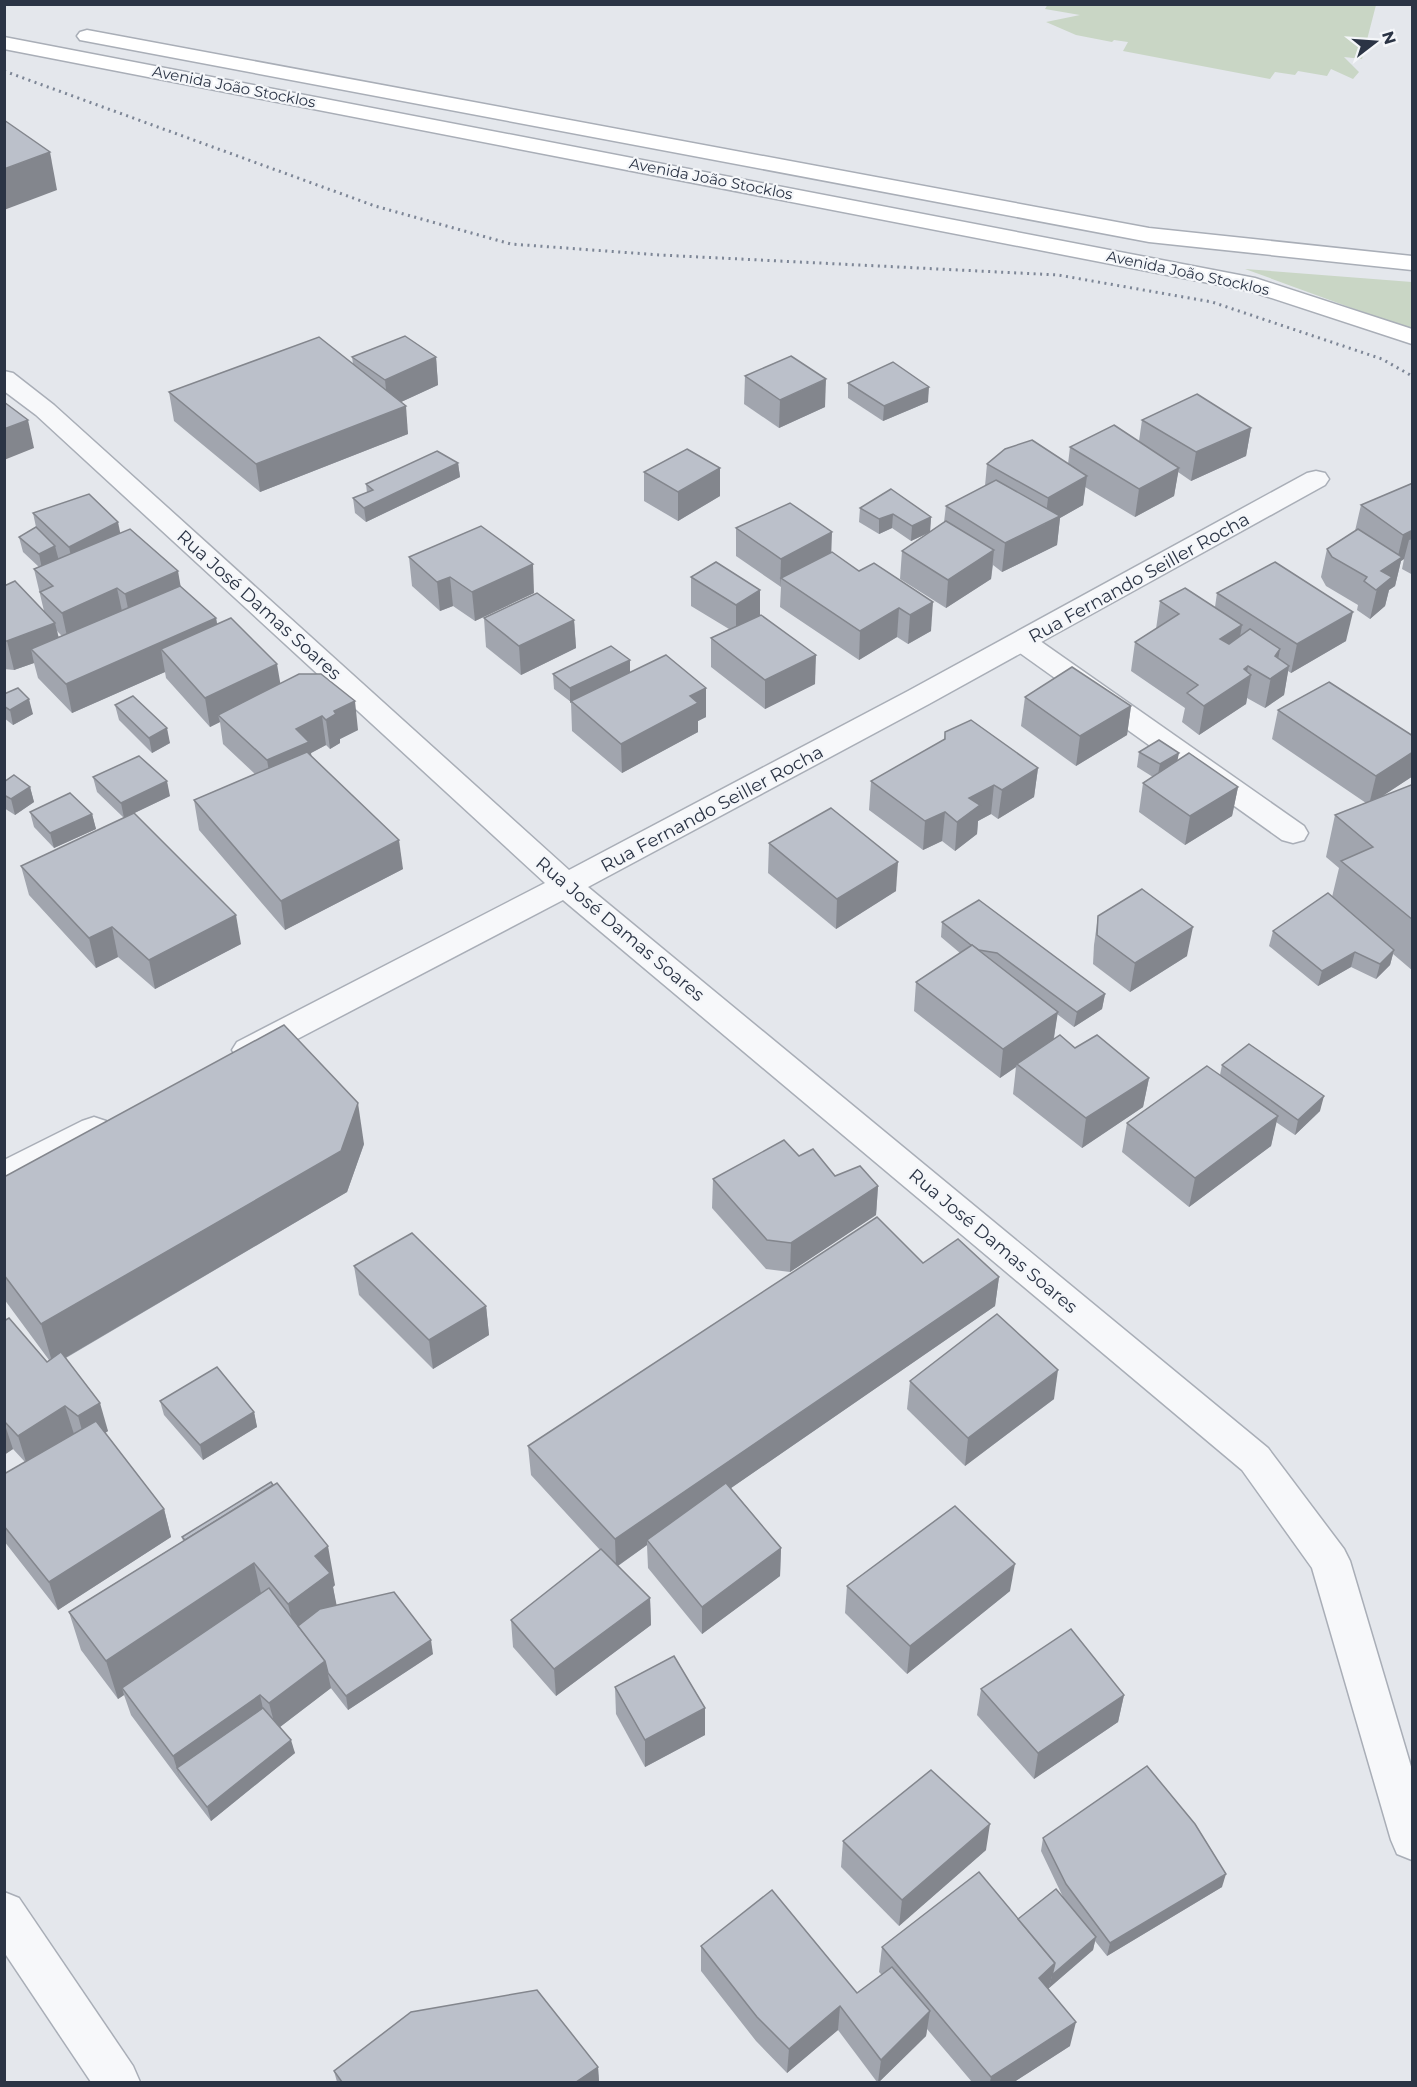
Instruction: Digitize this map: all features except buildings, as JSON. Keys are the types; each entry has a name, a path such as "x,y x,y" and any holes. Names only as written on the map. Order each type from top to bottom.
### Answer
{"main road":[{"name":"Avenida João Stocklos","path":"70,33 1149,236 1413,263"},
{"name":"Avenida João Stocklos","path":"4,43 1255,285 1413,337"}],"street":[{"name":"Rua José Damas Soares","path":"4,378 45,410 567,886 1255,1459 1330,1561 1413,1840"},
{"name":"Rua Fernando Seiller Rocha","path":"227,1061 567,886 1023,642 1316,480"},
{"path":"1023,642 1293,833"},
{"path":"4,1176 121,1116"},
{"path":"4,1913 117,2082"}],"green space":[{"path":"1048,4 1376,5 1362,59 1344,57 1359,72 1353,79 1331,69 1327,76 1298,71 1295,75 1275,72 1270,79 1123,51 1128,42 1114,40 1112,42 1076,35 1046,22 1080,15 1045,9"},
{"path":"1245,269 1412,282 1412,330"}],"railway":[{"path":"4,71 375,206 511,244 660,255 1058,275 1212,302 1382,359 1412,376"}]}
